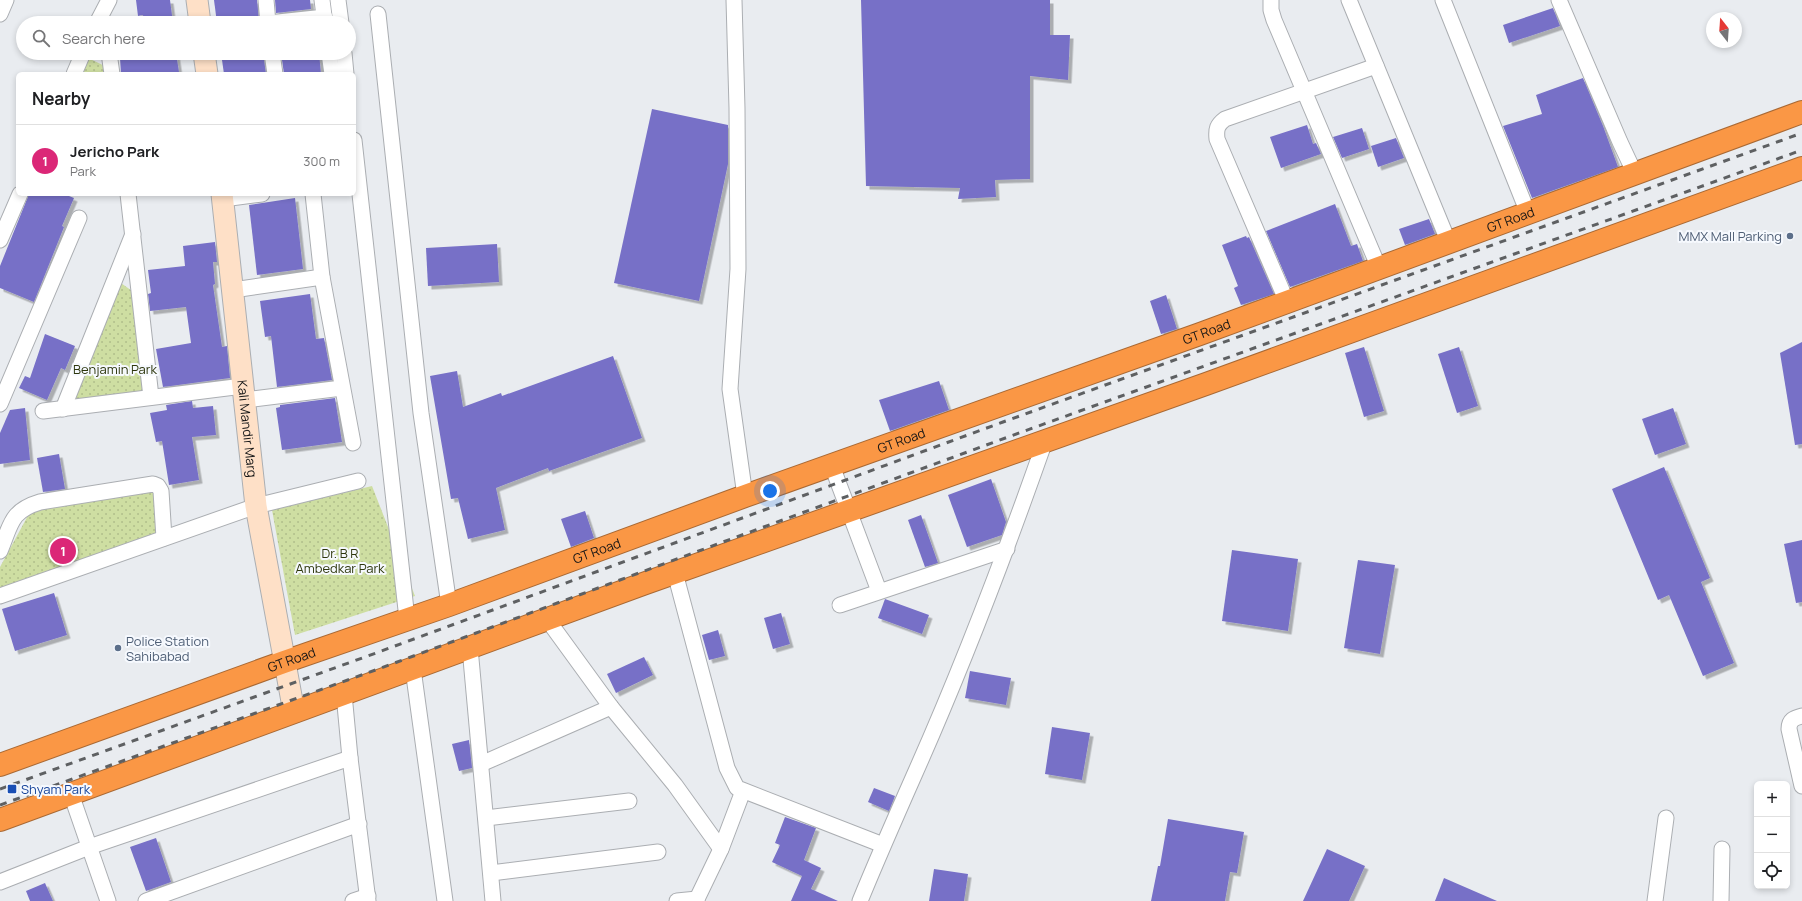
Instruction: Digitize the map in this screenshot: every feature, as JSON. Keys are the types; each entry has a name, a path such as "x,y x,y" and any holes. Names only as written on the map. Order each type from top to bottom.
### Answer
{"highway":[{"name":"GT Road","path":"0,765 284,662 449,605 745,496 1287,302 1802,112"},
{"path":"0,820 547,619 1802,168"}],"street":[{"path":"0,14 6,0"},
{"path":"197,0 199,16"},
{"path":"266,0 268,16"},
{"path":"322,0 324,16"},
{"path":"338,0 340,16"},
{"path":"734,0 737,108 738,269 730,389 745,496"},
{"path":"1272,0 1271,10 1274,20 1303,92 1379,268"},
{"path":"1349,0 1449,243"},
{"path":"1443,0 1528,213"},
{"path":"1558,0 1620,142 1636,174"},
{"path":"378,14 421,413 449,605"},
{"path":"75,72 80,60"},
{"path":"110,60 112,72"},
{"path":"205,60 207,72"},
{"path":"273,60 275,72"},
{"path":"330,60 332,72"},
{"path":"345,60 346,72"},
{"path":"1287,302 1217,139 1216,130 1219,124 1225,119 1376,66"},
{"path":"356,158 407,619"},
{"path":"0,240 19,196"},
{"path":"128,196 134,231 151,398"},
{"path":"223,197 236,196"},
{"path":"313,196 322,277 353,443"},
{"name":"Kali Mandir Marg","path":"223,197 256,506 294,712"},
{"path":"0,404 80,218"},
{"path":"63,409 134,231"},
{"path":"233,290 322,277"},
{"path":"43,411 151,398 342,388"},
{"path":"860,901 883,845 917,770 1007,549 1045,441"},
{"path":"832,466 850,511 878,591"},
{"path":"0,596 256,506 358,481"},
{"path":"0,551 15,517 20,510 29,506 40,502 153,484 158,486 161,491 164,538"},
{"path":"840,605 1007,549"},
{"path":"675,573 727,768 737,788 883,845"},
{"path":"547,619 611,707 675,785 721,849"},
{"path":"470,648 493,901"},
{"path":"413,669 445,901"},
{"path":"344,694 350,758 368,898 352,901"},
{"path":"481,764 611,707"},
{"path":"1802,716 1792,719 1789,723 1802,786"},
{"path":"0,882 89,847 350,758"},
{"path":"677,901 697,900 721,849 743,791"},
{"path":"71,794 108,901"},
{"path":"486,818 629,801"},
{"path":"1655,901 1666,818"},
{"path":"146,901 359,824"},
{"path":"1721,901 1722,849"},
{"path":"491,873 658,852"}],"green space":[{"path":"85,60 92,60 111,69 112,72 79,72"},
{"name":"Benjamin Park","path":"118,281 135,293 147,394 68,405"},
{"name":"Dr. B R Ambedkar Park","path":"372,486 415,596 295,635 272,510"},
{"path":"158,490 160,536 0,593 0,567 31,510"}],"building":[{"path":"136,0 170,0 172,16 138,16"},
{"path":"214,0 257,0 259,16 216,16"},
{"path":"275,0 310,0 311,9 276,13"},
{"path":"861,0 1050,0 1050,35 1070,35 1068,80 1030,76 1030,179 995,180 996,197 958,199 960,188 866,186"},
{"path":"1553,8 1560,26 1509,43 1503,25"},
{"path":"120,60 177,60 179,72 121,72"},
{"path":"222,60 264,60 266,72 224,72"},
{"path":"282,60 320,60 321,72 284,72"},
{"path":"1583,78 1618,167 1532,198 1503,126 1542,114 1536,95"},
{"path":"652,109 728,125 728,164 699,301 614,283"},
{"path":"1307,125 1313,144 1316,143 1321,154 1281,168 1270,137"},
{"path":"1362,128 1369,149 1342,158 1333,137"},
{"path":"1396,138 1404,158 1378,167 1371,146"},
{"path":"28,196 69,196 74,198 34,302 0,288 0,266"},
{"path":"295,198 303,269 257,275 249,205"},
{"path":"1335,204 1351,246 1357,244 1363,261 1290,287 1266,231"},
{"path":"1429,219 1435,234 1405,245 1399,229"},
{"path":"1246,236 1247,238 1249,237 1274,294 1241,305 1234,288 1238,286 1222,245"},
{"path":"215,242 217,262 213,262 215,284 213,285 222,347 227,346 230,378 163,387 156,349 191,343 186,307 150,311 148,294 151,293 148,270 185,266 183,246"},
{"path":"497,244 499,282 428,286 426,248"},
{"path":"310,294 316,339 324,338 332,380 277,387 271,336 265,337 260,301"},
{"path":"1166,295 1177,329 1161,334 1150,301"},
{"path":"45,334 75,346 65,370 61,368 47,400 19,388 25,376 30,378"},
{"path":"1802,342 1802,444 1795,445 1780,353"},
{"path":"1364,347 1384,411 1364,417 1345,353"},
{"path":"1459,347 1478,406 1457,413 1438,354"},
{"path":"613,356 642,438 549,471 548,468 496,488 505,530 468,539 458,498 451,499 430,376 457,371 463,407 501,393 502,396"},
{"path":"939,381 949,410 890,431 879,400"},
{"path":"335,398 342,442 282,450 276,408 280,407 280,405"},
{"path":"192,401 193,408 213,406 216,435 192,437 199,480 169,485 162,441 156,442 150,413 167,410 166,405"},
{"path":"25,408 30,460 0,464 0,433 10,410"},
{"path":"1673,408 1686,444 1655,455 1642,419"},
{"path":"59,454 65,489 43,492 37,458"},
{"path":"1664,467 1710,578 1701,582 1734,663 1703,676 1669,595 1658,600 1612,489"},
{"path":"991,479 1006,522 1002,535 967,547 948,495"},
{"path":"585,511 594,538 571,547 561,519"},
{"path":"921,515 938,563 925,567 908,520"},
{"path":"1802,540 1802,602 1796,603 1784,544"},
{"path":"1232,550 1298,559 1288,631 1222,621"},
{"path":"1358,560 1395,565 1380,654 1344,648"},
{"path":"54,593 67,635 15,651 2,609"},
{"path":"885,599 929,615 922,634 878,618"},
{"path":"781,613 790,644 773,649 764,618"},
{"path":"718,630 725,656 709,660 702,635"},
{"path":"644,657 653,675 616,693 607,674"},
{"path":"970,671 1011,678 1006,705 965,698"},
{"path":"1052,727 1090,733 1082,780 1045,774"},
{"path":"469,740 472,768 459,771 452,744"},
{"path":"874,788 895,796 889,811 868,802"},
{"path":"785,817 816,828 804,860 821,868 811,889 838,901 791,901 802,876 772,862 780,845 775,843"},
{"path":"1168,819 1244,832 1237,873 1230,872 1225,901 1151,901 1158,866 1160,866"},
{"path":"156,838 171,882 146,891 130,847"},
{"path":"1327,849 1365,866 1349,901 1303,901"},
{"path":"934,869 968,874 964,901 929,901"},
{"path":"1444,878 1497,901 1435,901"},
{"path":"45,883 53,901 30,901 26,891"}],"railway":[{"path":"0,789 376,653 1003,422 1802,133"},
{"path":"0,805 381,668 1008,437 1802,150"}],"place":[{"name":"MMX Mall Parking","path":"1790,236"},
{"name":"Jericho Park","path":"63,551"},
{"name":"Police Station Sahibabad","path":"118,648"},
{"name":"Shyam Park","path":"12,789"}]}
